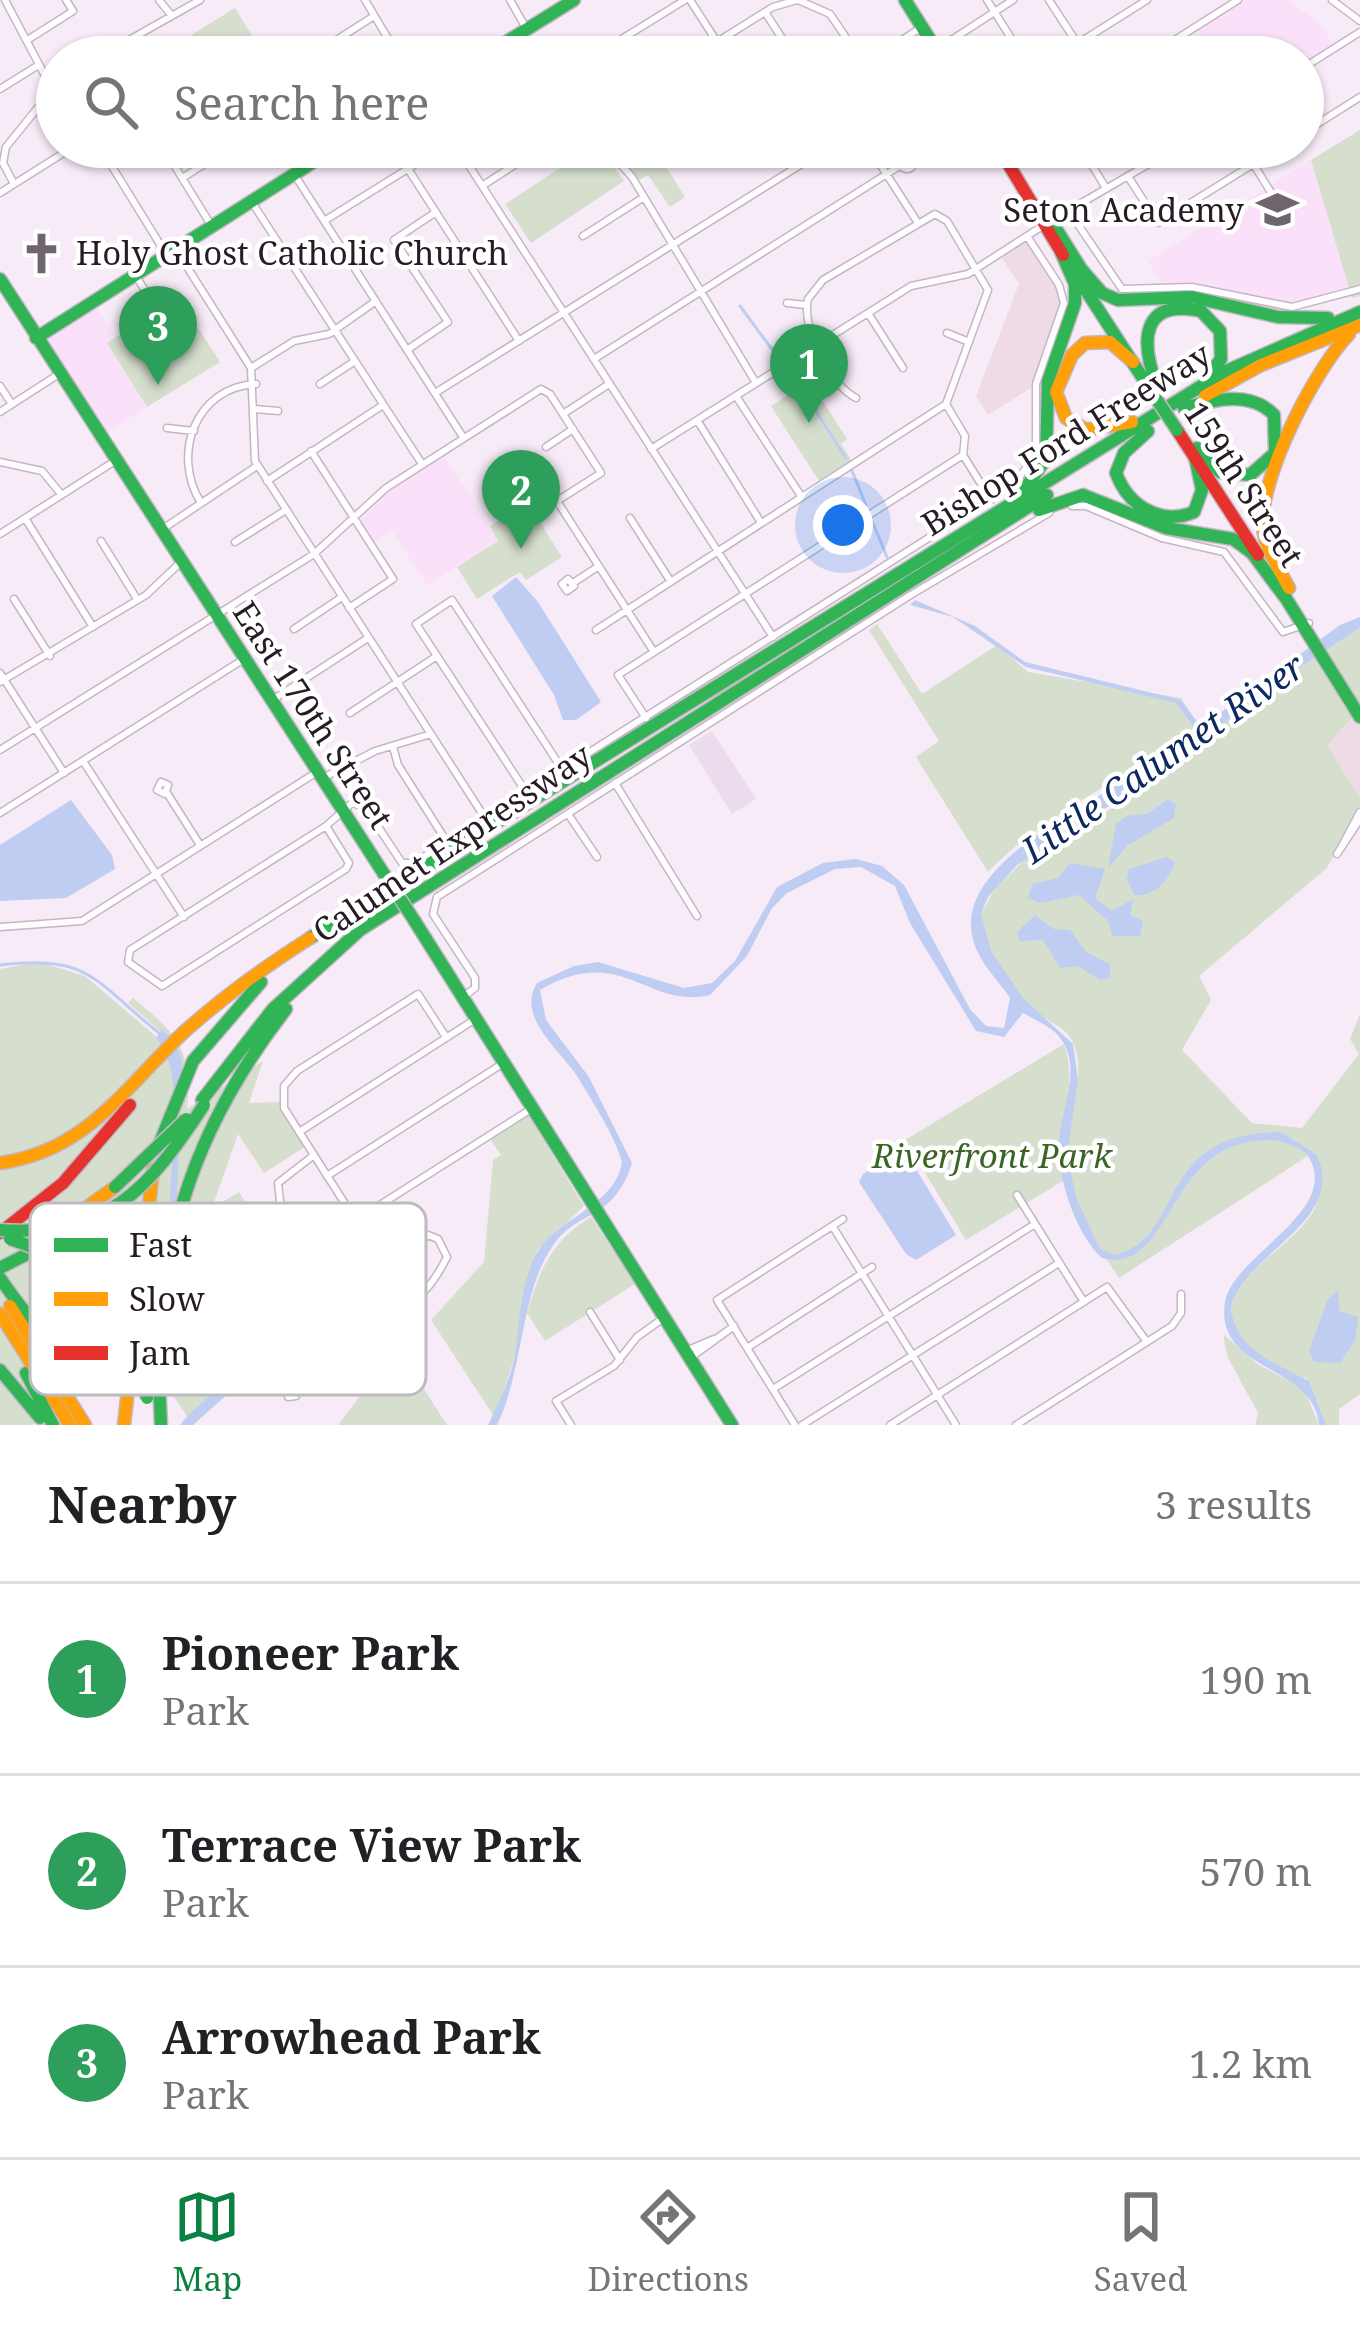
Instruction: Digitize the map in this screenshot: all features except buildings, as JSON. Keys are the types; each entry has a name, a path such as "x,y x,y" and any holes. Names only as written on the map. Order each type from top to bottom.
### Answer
{"main road":[{"path":"519,36 574,0"},
{"path":"905,0 928,36"},
{"path":"34,335 304,168"},
{"path":"1012,168 1158,392"},
{"path":"938,551 1024,490 1043,466 1048,381 1076,297 1048,223"},
{"path":"1061,252 1158,392"},
{"path":"1082,270 1102,293 1118,300 1192,297 1278,316 1342,317"},
{"name":"East 170th Street","path":"0,279 534,1107 732,1425"},
{"path":"1158,392 1145,361 1146,333 1157,316 1183,307 1208,315 1222,338 1220,359 1200,386"},
{"name":"Bishop Ford Freeway","path":"566,784 1200,386 1278,344 1360,312"},
{"path":"1360,326 1326,355 1266,500 1268,547 1290,598 1360,717"},
{"name":"Bishop Ford Freeway","path":"621,763 1184,408 1261,365 1360,326"},
{"path":"1133,362 1110,342 1085,343 1060,378 1059,405 1071,423 1095,431 1157,414"},
{"name":"159th Street","path":"1158,392 1290,598"},
{"path":"1184,408 1241,396 1261,404 1276,424 1275,453 1250,476 1225,474 1196,453"},
{"path":"1148,431 1121,457 1117,472 1125,495 1138,505 1171,518 1190,516 1201,497 1196,453"},
{"path":"926,572 1053,502 1083,495 1166,528 1232,538 1252,553 1290,598"},
{"path":"1331,665 1360,705"},
{"path":"180,1203 205,1137 258,1045 320,973 395,913 621,763"},
{"name":"Calumet Expressway","path":"92,1203 203,1102 257,1027 310,971 360,930 621,763"},
{"path":"0,1163 46,1155 88,1132 214,1008 281,956 566,784"},
{"path":"152,1203 161,1136 194,1061 233,1009 277,969 566,784"},
{"path":"37,1203 80,1167 163,1058"},
{"path":"125,1203 158,1174 203,1102"},
{"path":"0,1234 30,1209"},
{"path":"0,1234 30,1231"},
{"path":"0,1234 30,1245"},
{"name":"Calumet Expressway","path":"2,1266 30,1246"},
{"path":"30,1253 2,1266 30,1313"},
{"path":"0,1289 30,1337"},
{"path":"0,1318 30,1384"},
{"path":"0,1318 30,1364"},
{"path":"0,1370 49,1425"},
{"path":"35,1395 49,1425"},
{"path":"50,1395 70,1425"},
{"path":"66,1395 85,1425"},
{"path":"124,1425 128,1395"},
{"path":"146,1395 151,1425"},
{"path":"160,1395 161,1425"}],"street":[{"path":"5,0 29,39 36,63"},
{"path":"29,39 73,11 66,0"},
{"path":"160,0 173,17"},
{"path":"139,36 200,0"},
{"path":"364,0 385,36"},
{"path":"510,0 527,29"},
{"path":"629,36 687,0 713,36"},
{"path":"727,36 794,0 808,1 830,14 845,36"},
{"path":"987,0 1009,36"},
{"path":"961,36 1013,0"},
{"path":"1049,0 1072,36"},
{"path":"1090,36 1147,0"},
{"path":"1181,36 1238,0"},
{"path":"1332,0 1360,21"},
{"path":"766,12 781,36"},
{"path":"343,36 374,16"},
{"path":"908,36 922,27"},
{"path":"1324,55 1360,32"},
{"path":"0,89 36,67"},
{"path":"1324,120 1360,97"},
{"path":"14,184 3,154 36,110"},
{"path":"0,193 40,168"},
{"path":"114,168 251,368 256,384 251,448 257,466 485,818"},
{"path":"176,168 212,225"},
{"path":"182,178 198,168"},
{"path":"298,168 324,221 463,437"},
{"path":"470,168 772,637"},
{"path":"482,186 510,168"},
{"path":"621,168 673,242 756,383"},
{"path":"435,393 795,168"},
{"path":"883,168 917,221"},
{"path":"593,359 896,168"},
{"path":"1095,168 1105,186"},
{"path":"651,449 911,286 954,279 978,268 1105,186 1145,168"},
{"path":"1129,178 1158,224 1248,168"},
{"path":"1256,168 1278,204"},
{"path":"324,221 408,169 519,340"},
{"path":"583,236 644,197"},
{"path":"250,201 422,464"},
{"path":"1068,210 1122,289 1192,287 1292,307 1360,290"},
{"path":"407,350 448,322 394,239 436,212"},
{"path":"596,630 946,404 987,296 978,268 938,214 917,221 823,280 806,305 806,324 817,345 845,390 856,398"},
{"path":"326,826 349,867 159,987 126,957 326,826 342,810 363,804 406,866 1021,478 1036,455 1036,384 1064,304 1059,285 1028,236"},
{"path":"134,273 163,320"},
{"path":"251,368 294,341 335,330 376,302"},
{"path":"787,303 806,305"},
{"path":"868,313 903,368"},
{"path":"947,333 970,342"},
{"path":"320,384 355,361"},
{"path":"0,412 59,374"},
{"path":"201,503 190,480 194,431 202,407 214,394 256,384"},
{"path":"562,414 609,384"},
{"path":"0,386 12,404"},
{"path":"0,750 314,554 386,488 543,389 601,473 557,501 654,652"},
{"path":"736,396 801,496"},
{"path":"946,404 964,436 963,455 991,500"},
{"path":"267,481 383,405"},
{"path":"255,409 278,411"},
{"path":"697,420 760,520"},
{"path":"166,428 194,431"},
{"path":"546,447 573,429"},
{"path":"311,452 393,579 349,608"},
{"path":"646,718 618,675 963,455"},
{"path":"0,534 116,460"},
{"path":"161,530 257,466"},
{"path":"2,468 42,471 61,494"},
{"path":"463,997 475,988 475,978 433,914 433,902 909,596 1061,508 1086,506 1162,538 1216,548 1236,562 1282,632 1310,631"},
{"path":"236,542 286,510"},
{"path":"25,518 94,628"},
{"path":"629,518 671,582"},
{"path":"101,541 138,600"},
{"path":"64,773 1,678 50,656 138,600 181,562"},
{"path":"573,583 599,566"},
{"path":"293,629 342,597"},
{"path":"14,598 50,656"},
{"path":"526,792 416,624 452,600 562,769"},
{"path":"271,701 368,638"},
{"path":"350,713 437,656"},
{"path":"0,813 244,659"},
{"path":"0,927 78,923 320,776 431,734"},
{"path":"393,747 395,762 447,842"},
{"path":"83,761 184,917"},
{"path":"614,783 697,916"},
{"path":"166,793 201,847"},
{"path":"568,814 597,856"},
{"path":"1340,850 1360,816"},
{"path":"344,1203 284,1108 282,1091 298,1071 418,994 446,1037"},
{"path":"298,1132 477,1018"},
{"path":"327,1176 505,1062"},
{"path":"384,1203 534,1107"},
{"path":"279,1203 278,1183 314,1155"},
{"path":"1017,1195 1084,1302"},
{"path":"843,1220 717,1300 798,1425 1059,1263"},
{"path":"773,1389 1035,1224"},
{"path":"832,1227 956,1425"},
{"path":"426,1240 434,1237 446,1261 426,1287"},
{"path":"747,1348 872,1267"},
{"path":"890,1425 1109,1287 1147,1342"},
{"path":"1016,1425 1179,1318 1181,1294"},
{"path":"590,1312 620,1360"},
{"path":"571,1425 556,1401 620,1360 637,1337 665,1318"},
{"path":"688,1354 734,1326"}],"shaded area":[{"path":"1244,0 1288,0 1321,25 1334,46 1324,52 1324,36 1201,36 1197,30"},
{"name":"Seton Academy","path":"1298,168 1313,168 1350,291 1296,305 1163,285 1148,261"},
{"path":"1026,238 1058,287 1062,305 1034,386 988,415 976,396 1019,284 1000,255"},
{"path":"94,303 115,336 108,344 147,407 103,435 44,342"},
{"path":"444,456 499,540 427,585 392,530 374,541 360,520 387,493"},
{"path":"1356,715 1360,722 1360,798 1326,745"},
{"path":"712,731 756,799 732,814 689,745"}],"green space":[{"path":"235,8 252,36 190,36"},
{"path":"1360,130 1360,296 1352,298 1313,168 1324,168 1324,152"},
{"path":"560,168 615,168 624,181 531,243 505,204"},
{"path":"628,168 667,168 685,197 670,207 648,175 637,181"},
{"path":"135,324 155,354 198,328 220,362 147,407 107,343"},
{"path":"803,385 809,393 815,389 847,439 841,444 852,461 819,481 771,406"},
{"path":"528,503 562,557 526,580 520,572 477,599 457,567 498,541 490,526"},
{"path":"877,624 922,694 997,645 1028,672 1181,698 1198,726 1062,812 988,872 916,757 939,741 869,630"},
{"path":"1360,628 1360,710 1327,745 1360,798 1360,808 1327,868 1199,976 1211,1000 1182,1050 1252,1123 1302,1128 1359,1054 1350,1039 1360,1014 1360,1394 1339,1409 1339,1425 1326,1425 1307,1379 1248,1345 1231,1307 1249,1275 1292,1236 1315,1207 1321,1185 1314,1152 1119,1278 1090,1230 1070,1178 1066,1141 1078,1077 1076,1051 1065,1031 1031,1008 1010,985 993,957 981,914 994,890 1029,855 1125,801 1262,692"},
{"path":"39,962 85,976 165,1044 178,1071 182,1064 175,1044 128,1003 133,998 179,1045 187,1072 187,1109 263,1061 249,1103 279,1102 305,1147 264,1173 238,1134 214,1203 30,1203 30,1395 79,1395 32,1425 0,1425 0,969"},
{"name":"Riverfront Park","path":"1064,1044 1069,1077 1063,1145 1066,1179 966,1240 905,1140"},
{"path":"528,1115 584,1206 537,1251 520,1340 495,1418 431,1320 484,1262 493,1160 501,1155 490,1139"},
{"path":"239,1192 246,1203 220,1203"},
{"path":"591,1217 635,1284 545,1341 527,1313 537,1284 557,1246"},
{"path":"1223,1334 1259,1365 1304,1389 1319,1425 1255,1425 1258,1413 1227,1356"},
{"path":"426,1392 447,1425 338,1425 361,1395"},
{"path":"173,1395 213,1395 188,1418"}],"water":[{"path":"516,577 538,602 601,702 576,720 563,720 554,695 492,596"},
{"name":"Little Calumet River","path":"915,600 975,626 1025,662 1181,700 1201,727 1340,625 1360,617 1360,628 1262,692 1121,806 1107,807 1017,865 988,897 981,914 991,951 1022,997 1073,1044 1078,1080 1067,1156 1077,1200 1100,1249 1115,1255 1138,1244 1154,1228 1191,1166 1211,1149 1240,1137 1281,1132 1317,1155 1322,1179 1318,1199 1307,1218 1240,1287 1231,1307 1234,1322 1249,1345 1309,1381 1326,1425 1319,1425 1313,1405 1301,1390 1249,1356 1234,1342 1226,1325 1225,1302 1232,1284 1300,1213 1312,1194 1315,1174 1306,1153 1269,1140 1244,1143 1218,1154 1198,1171 1141,1250 1124,1259 1102,1258 1076,1219 1060,1169 1059,1139 1070,1075 1061,1039 1023,1013 1004,1037 976,1031 910,923 895,886 861,867 835,869 787,893 772,908 747,956 710,995 668,994 613,974 592,973 568,977 540,990 546,1020 589,1077 632,1163 615,1196 573,1225 552,1247 534,1287 506,1403 497,1425 488,1425 513,1364 522,1299 534,1258 551,1236 600,1199 618,1176 622,1162 579,1079 536,1022 532,996 537,983 574,966 598,962 684,988 712,983 735,961 777,887 823,863 856,859 882,866 904,885 970,1009 986,1026 1004,1028 1010,998 983,961 972,935 975,903 993,874 1058,820 1171,751 1196,730 1176,703 1026,667 953,617 910,605"},
{"path":"1168,799 1176,804 1174,818 1128,845 1108,868 1116,824 1127,816 1147,814"},
{"path":"71,800 112,855 115,869 66,898 0,901 0,845"},
{"path":"1167,857 1175,862 1165,881 1148,893 1134,895 1127,879 1129,869"},
{"path":"1070,863 1105,869 1095,898 1112,911 1133,899 1130,915 1143,921 1140,936 1112,936 1109,922 1079,895 1040,903 1028,898 1032,884 1058,878"},
{"path":"1035,915 1054,929 1070,930 1086,952 1110,964 1110,978 1100,980 1078,966 1060,968 1043,940 1019,941 1017,932"},
{"path":"162,1029 176,1043 182,1062 177,1203 170,1203 173,1083 168,1058 156,1038"},
{"path":"898,1152 908,1156 956,1235 916,1260 906,1254 859,1182 863,1174"},
{"path":"1338,1290 1339,1311 1358,1317 1355,1340 1340,1363 1314,1362 1309,1351 1328,1299"},
{"path":"211,1395 227,1395 193,1425 180,1425"}],"waterway":[{"path":"740,306 780,360"},
{"path":"798,383 846,458"},
{"path":"852,471 866,505"},
{"path":"872,521 887,557"},
{"path":"0,965 73,968 104,986 159,1033"}],"traffic: fast":[{"path":"516,36 574,0"},
{"path":"905,0 928,36"},
{"path":"36,338 304,168"},
{"path":"1048,216 1085,275"},
{"path":"1023,491 1046,459 1048,381 1075,303 1075,284 1061,252"},
{"path":"1082,270 1102,293 1118,300 1192,297 1278,317 1328,318"},
{"path":"1074,272 1155,397"},
{"path":"0,279 384,874"},
{"path":"1157,386 1148,339 1156,317 1166,311 1201,311 1220,331 1221,359 1208,376"},
{"path":"310,938 1224,372 1360,312"},
{"path":"1155,397 1177,430"},
{"path":"1184,408 1243,400 1274,415 1275,453 1250,475 1220,472 1197,448"},
{"path":"1148,431 1124,453 1116,473 1129,495 1147,510 1170,516 1194,512 1202,490 1195,457"},
{"path":"202,1100 273,1009 360,930 1047,495"},
{"path":"1039,510 1083,495 1166,528 1233,539 1252,553 1287,600"},
{"path":"1282,592 1360,717"},
{"path":"384,874 414,920"},
{"path":"414,920 732,1425"},
{"path":"158,1147 193,1061 261,982"},
{"path":"182,1203 223,1106 286,1009"},
{"path":"120,1203 164,1161 204,1105"},
{"path":"115,1187 186,1119"},
{"path":"0,1230 30,1230"},
{"path":"10,1239 30,1247"},
{"path":"0,1268 30,1253"},
{"path":"0,1278 30,1316"},
{"path":"0,1370 40,1418"},
{"path":"26,1373 30,1381"},
{"path":"37,1395 53,1425"},
{"path":"160,1395 161,1425"}],"traffic: slow":[{"path":"1205,396 1261,365 1360,325"},
{"path":"1289,588 1270,552 1263,528 1264,507 1291,426 1349,334"},
{"path":"1132,422 1086,430 1066,418 1056,392 1072,355 1085,343 1110,342 1133,362"},
{"path":"0,1163 30,1156 81,1131 199,1019 310,938"},
{"path":"149,1203 153,1170"},
{"path":"93,1203 115,1187"},
{"path":"10,1306 30,1338"},
{"path":"0,1314 30,1362"},
{"path":"51,1395 70,1425"},
{"path":"66,1395 85,1425"},
{"path":"124,1425 127,1395"}],"traffic: jam":[{"path":"1011,168 1063,255"},
{"path":"1177,430 1258,555"},
{"path":"38,1203 63,1183 130,1105"},
{"path":"0,1233 30,1209"}],"place":[{"name":"Seton Academy","path":"1278,210"},
{"name":"Holy Ghost Catholic Church","path":"42,253"},
{"name":"Arrowhead Park","path":"158,385"},
{"name":"Pioneer Park","path":"809,423"},
{"name":"Terrace View Park","path":"521,549"}]}
